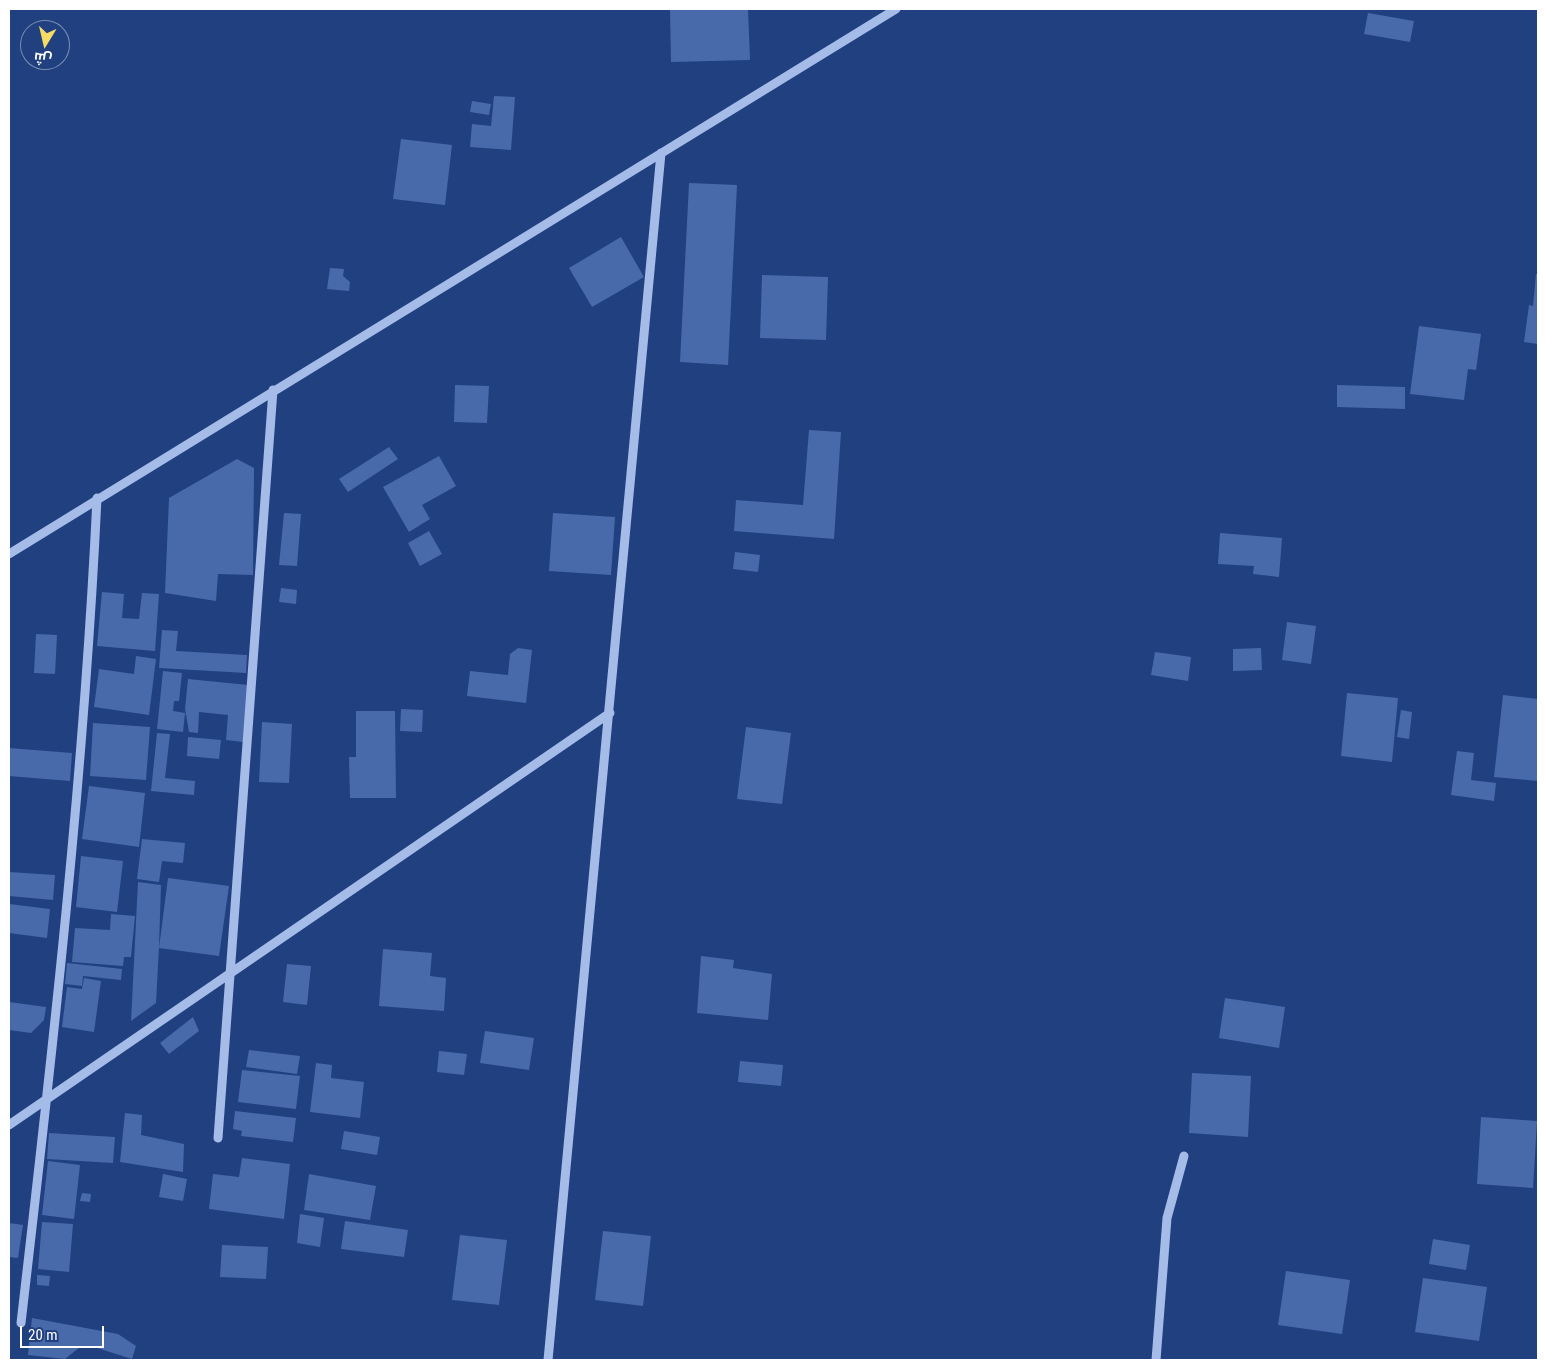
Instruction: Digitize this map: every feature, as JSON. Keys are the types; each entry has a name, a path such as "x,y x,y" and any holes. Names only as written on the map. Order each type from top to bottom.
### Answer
{"street":[{"path":"9,554 97,498 896,9"},
{"path":"548,1360 661,153"},
{"path":"218,1138 273,390"},
{"path":"21,1323 47,1098 89,658 97,498"},
{"path":"9,1125 610,713"},
{"path":"1156,1360 1168,1218 1184,1156"}],"building":[{"path":"670,9 748,9 750,60 671,62"},
{"path":"1368,13 1414,21 1410,42 1364,34"},
{"path":"494,96 515,97 511,150 470,147 472,124 491,126"},
{"path":"472,101 491,104 489,115 470,112"},
{"path":"401,139 452,145 445,205 393,199"},
{"path":"689,183 737,185 728,365 680,362"},
{"path":"621,237 644,277 592,307 569,268"},
{"path":"330,268 344,269 343,276 350,282 349,291 327,289"},
{"path":"1536,274 1538,274 1538,344 1524,342 1529,305 1533,306"},
{"path":"762,275 828,277 826,340 760,338"},
{"path":"1419,326 1481,334 1476,370 1468,369 1464,400 1410,394"},
{"path":"455,385 489,386 487,423 454,422"},
{"path":"1337,385 1405,387 1405,409 1337,407"},
{"path":"809,430 841,432 834,539 734,531 736,500 803,505"},
{"path":"389,447 398,459 348,492 339,479"},
{"path":"439,456 456,486 422,505 430,519 409,532 383,487"},
{"path":"237,459 254,468 253,575 218,574 216,601 165,593 169,498"},
{"path":"284,513 301,514 297,566 279,565"},
{"path":"553,513 615,517 611,575 549,571"},
{"path":"429,531 442,554 420,566 408,543"},
{"path":"1220,533 1282,538 1279,577 1253,574 1254,566 1218,564"},
{"path":"735,552 760,555 758,572 733,569"},
{"path":"281,588 297,590 296,604 279,602"},
{"path":"102,592 124,594 122,618 139,619 142,593 159,594 155,651 97,646"},
{"path":"1287,622 1316,626 1311,664 1282,660"},
{"path":"162,630 178,631 176,651 247,655 246,673 159,668"},
{"path":"36,634 57,635 55,674 34,673"},
{"path":"518,648 532,650 526,703 467,696 470,671 508,675 510,654"},
{"path":"1261,648 1262,670 1233,671 1233,649"},
{"path":"1155,652 1191,657 1188,681 1151,675"},
{"path":"136,656 156,659 149,715 94,707 99,669 134,674"},
{"path":"163,671 182,673 179,701 174,701 173,711 185,713 183,732 157,729"},
{"path":"188,679 248,685 243,742 226,740 228,715 199,712 198,733 189,732 185,709"},
{"path":"1347,693 1398,698 1392,762 1341,756"},
{"path":"1503,695 1538,699 1538,781 1494,777"},
{"path":"401,709 423,710 422,732 400,731"},
{"path":"1401,710 1412,712 1409,739 1397,737"},
{"path":"356,711 395,711 396,798 350,798 349,757 356,757"},
{"path":"262,722 292,724 289,783 259,782"},
{"path":"93,723 150,727 146,780 90,776"},
{"path":"746,727 791,733 782,804 737,799"},
{"path":"157,733 170,734 165,778 195,781 194,795 151,791"},
{"path":"188,737 221,740 219,759 187,756"},
{"path":"9,748 72,753 70,781 9,776"},
{"path":"1457,751 1474,753 1471,780 1496,783 1494,801 1451,795"},
{"path":"89,786 145,793 139,847 82,839"},
{"path":"142,839 185,843 183,863 162,861 159,882 137,879"},
{"path":"81,856 123,861 117,912 76,907"},
{"path":"9,872 55,875 53,900 9,896"},
{"path":"168,878 229,886 219,956 159,948"},
{"path":"138,882 161,885 159,947 156,1003 131,1021"},
{"path":"9,904 50,909 47,938 9,933"},
{"path":"111,914 135,916 131,957 124,957 123,966 72,962 75,928 110,930"},
{"path":"383,949 432,953 430,976 446,978 444,1011 379,1006"},
{"path":"701,956 734,960 733,968 772,974 768,1020 697,1013"},
{"path":"67,963 122,969 121,980 83,976 82,986 65,984"},
{"path":"287,964 311,966 307,1005 283,1002"},
{"path":"84,978 101,981 94,1032 62,1027 67,987 82,989"},
{"path":"1225,998 1285,1007 1279,1048 1219,1038"},
{"path":"9,1002 46,1007 44,1020 31,1033 9,1030"},
{"path":"193,1017 199,1031 169,1054 160,1043"},
{"path":"485,1031 534,1038 529,1070 480,1063"},
{"path":"249,1050 300,1056 297,1074 246,1067"},
{"path":"439,1051 467,1054 464,1075 437,1072"},
{"path":"740,1061 783,1065 781,1086 738,1082"},
{"path":"316,1063 332,1065 331,1078 364,1082 360,1118 310,1112"},
{"path":"242,1070 300,1076 296,1109 238,1102"},
{"path":"1192,1073 1251,1076 1248,1137 1189,1133"},
{"path":"235,1111 296,1118 293,1142 241,1136 242,1131 233,1129"},
{"path":"125,1113 142,1115 141,1135 184,1144 183,1172 120,1162"},
{"path":"1481,1117 1537,1121 1533,1188 1477,1184"},
{"path":"344,1131 380,1137 377,1155 341,1149"},
{"path":"49,1133 115,1137 113,1163 47,1159"},
{"path":"242,1158 290,1164 284,1219 209,1209 213,1174 239,1177"},
{"path":"48,1161 80,1165 74,1219 42,1215"},
{"path":"163,1174 187,1179 183,1201 159,1197"},
{"path":"309,1174 376,1186 370,1220 304,1210"},
{"path":"82,1193 91,1194 90,1202 80,1201"},
{"path":"300,1214 324,1218 320,1247 297,1243"},
{"path":"345,1221 408,1230 404,1257 341,1249"},
{"path":"42,1222 73,1224 69,1272 38,1269"},
{"path":"9,1223 23,1225 18,1258 9,1257"},
{"path":"603,1231 651,1236 643,1306 595,1300"},
{"path":"460,1235 507,1240 499,1305 452,1300"},
{"path":"1433,1239 1470,1245 1466,1270 1429,1264"},
{"path":"222,1245 268,1247 266,1279 220,1277"},
{"path":"1286,1271 1350,1280 1342,1334 1278,1325"},
{"path":"37,1275 50,1276 49,1286 37,1285"},
{"path":"1423,1278 1487,1287 1479,1341 1415,1332"},
{"path":"32,1318 118,1334 136,1346 132,1359 94,1347 80,1347 65,1359 28,1355"}]}
